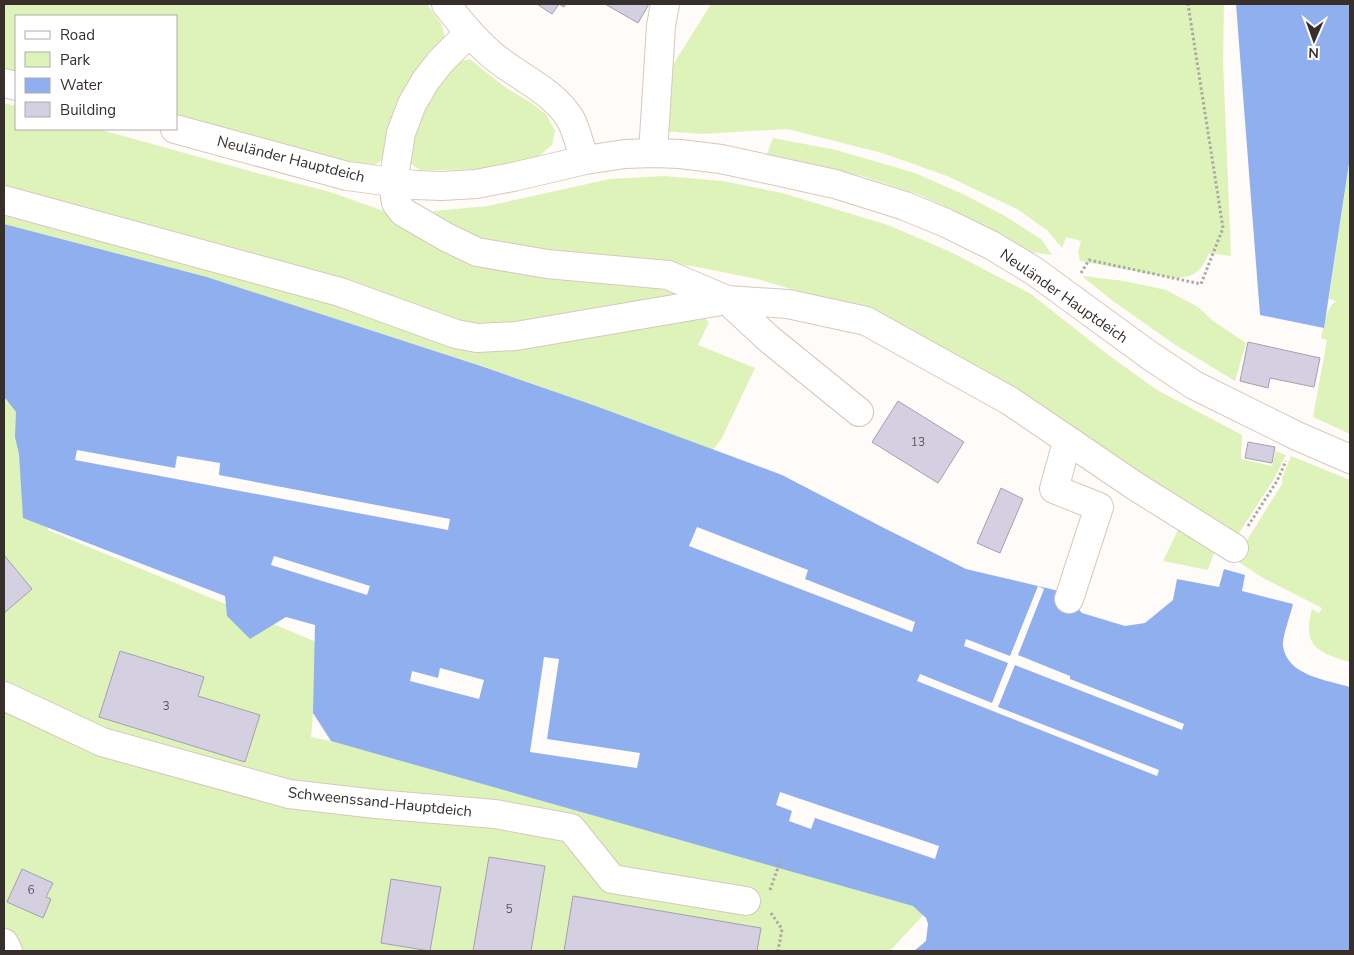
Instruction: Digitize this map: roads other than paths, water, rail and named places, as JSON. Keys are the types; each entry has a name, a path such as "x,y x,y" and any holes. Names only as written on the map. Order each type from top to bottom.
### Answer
{"street":[{"path":"446,4 469,33 499,61 547,93 559,105 575,129 585,160"},
{"path":"653,153 661,26 666,4"},
{"path":"469,33 441,61 426,80 412,104 401,133 393,183 396,202 403,212 446,237 477,252 547,264 668,275 727,300 769,339 859,412"},
{"name":"Neuländer Hauptdeich","path":"178,130 347,176 415,186 476,184 585,160 625,154 653,153 722,159 835,184 905,206 946,223 991,246 1034,271 1149,356 1194,385 1296,436 1350,459"},
{"path":"4,200 340,292 456,334 477,338 516,336 727,300 788,304 866,321 1010,401 1135,486 1234,548"},
{"path":"1069,599 1099,507 1054,489 1064,453 1072,443"},
{"name":"Schweenssand-Hauptdeich","path":"4,696 102,742 289,794 376,804 496,814 571,828 612,879 755,903"},
{"path":"4,943 8,951"}],"water":[{"path":"1236,4 1350,4 1350,157 1324,328 1260,315"},
{"path":"4,224 207,277 481,366 593,405 782,475 966,569 1063,592 1082,613 1125,626 1145,623 1173,600 1177,579 1219,587 1224,569 1245,575 1242,591 1293,604 1283,642 1286,656 1292,664 1309,675 1350,687 1350,951 914,951 926,941 928,924 926,918 913,906 331,741 313,713 315,625 286,617 250,639 227,616 225,596 23,518 19,454 15,437 16,412 4,398"}]}
